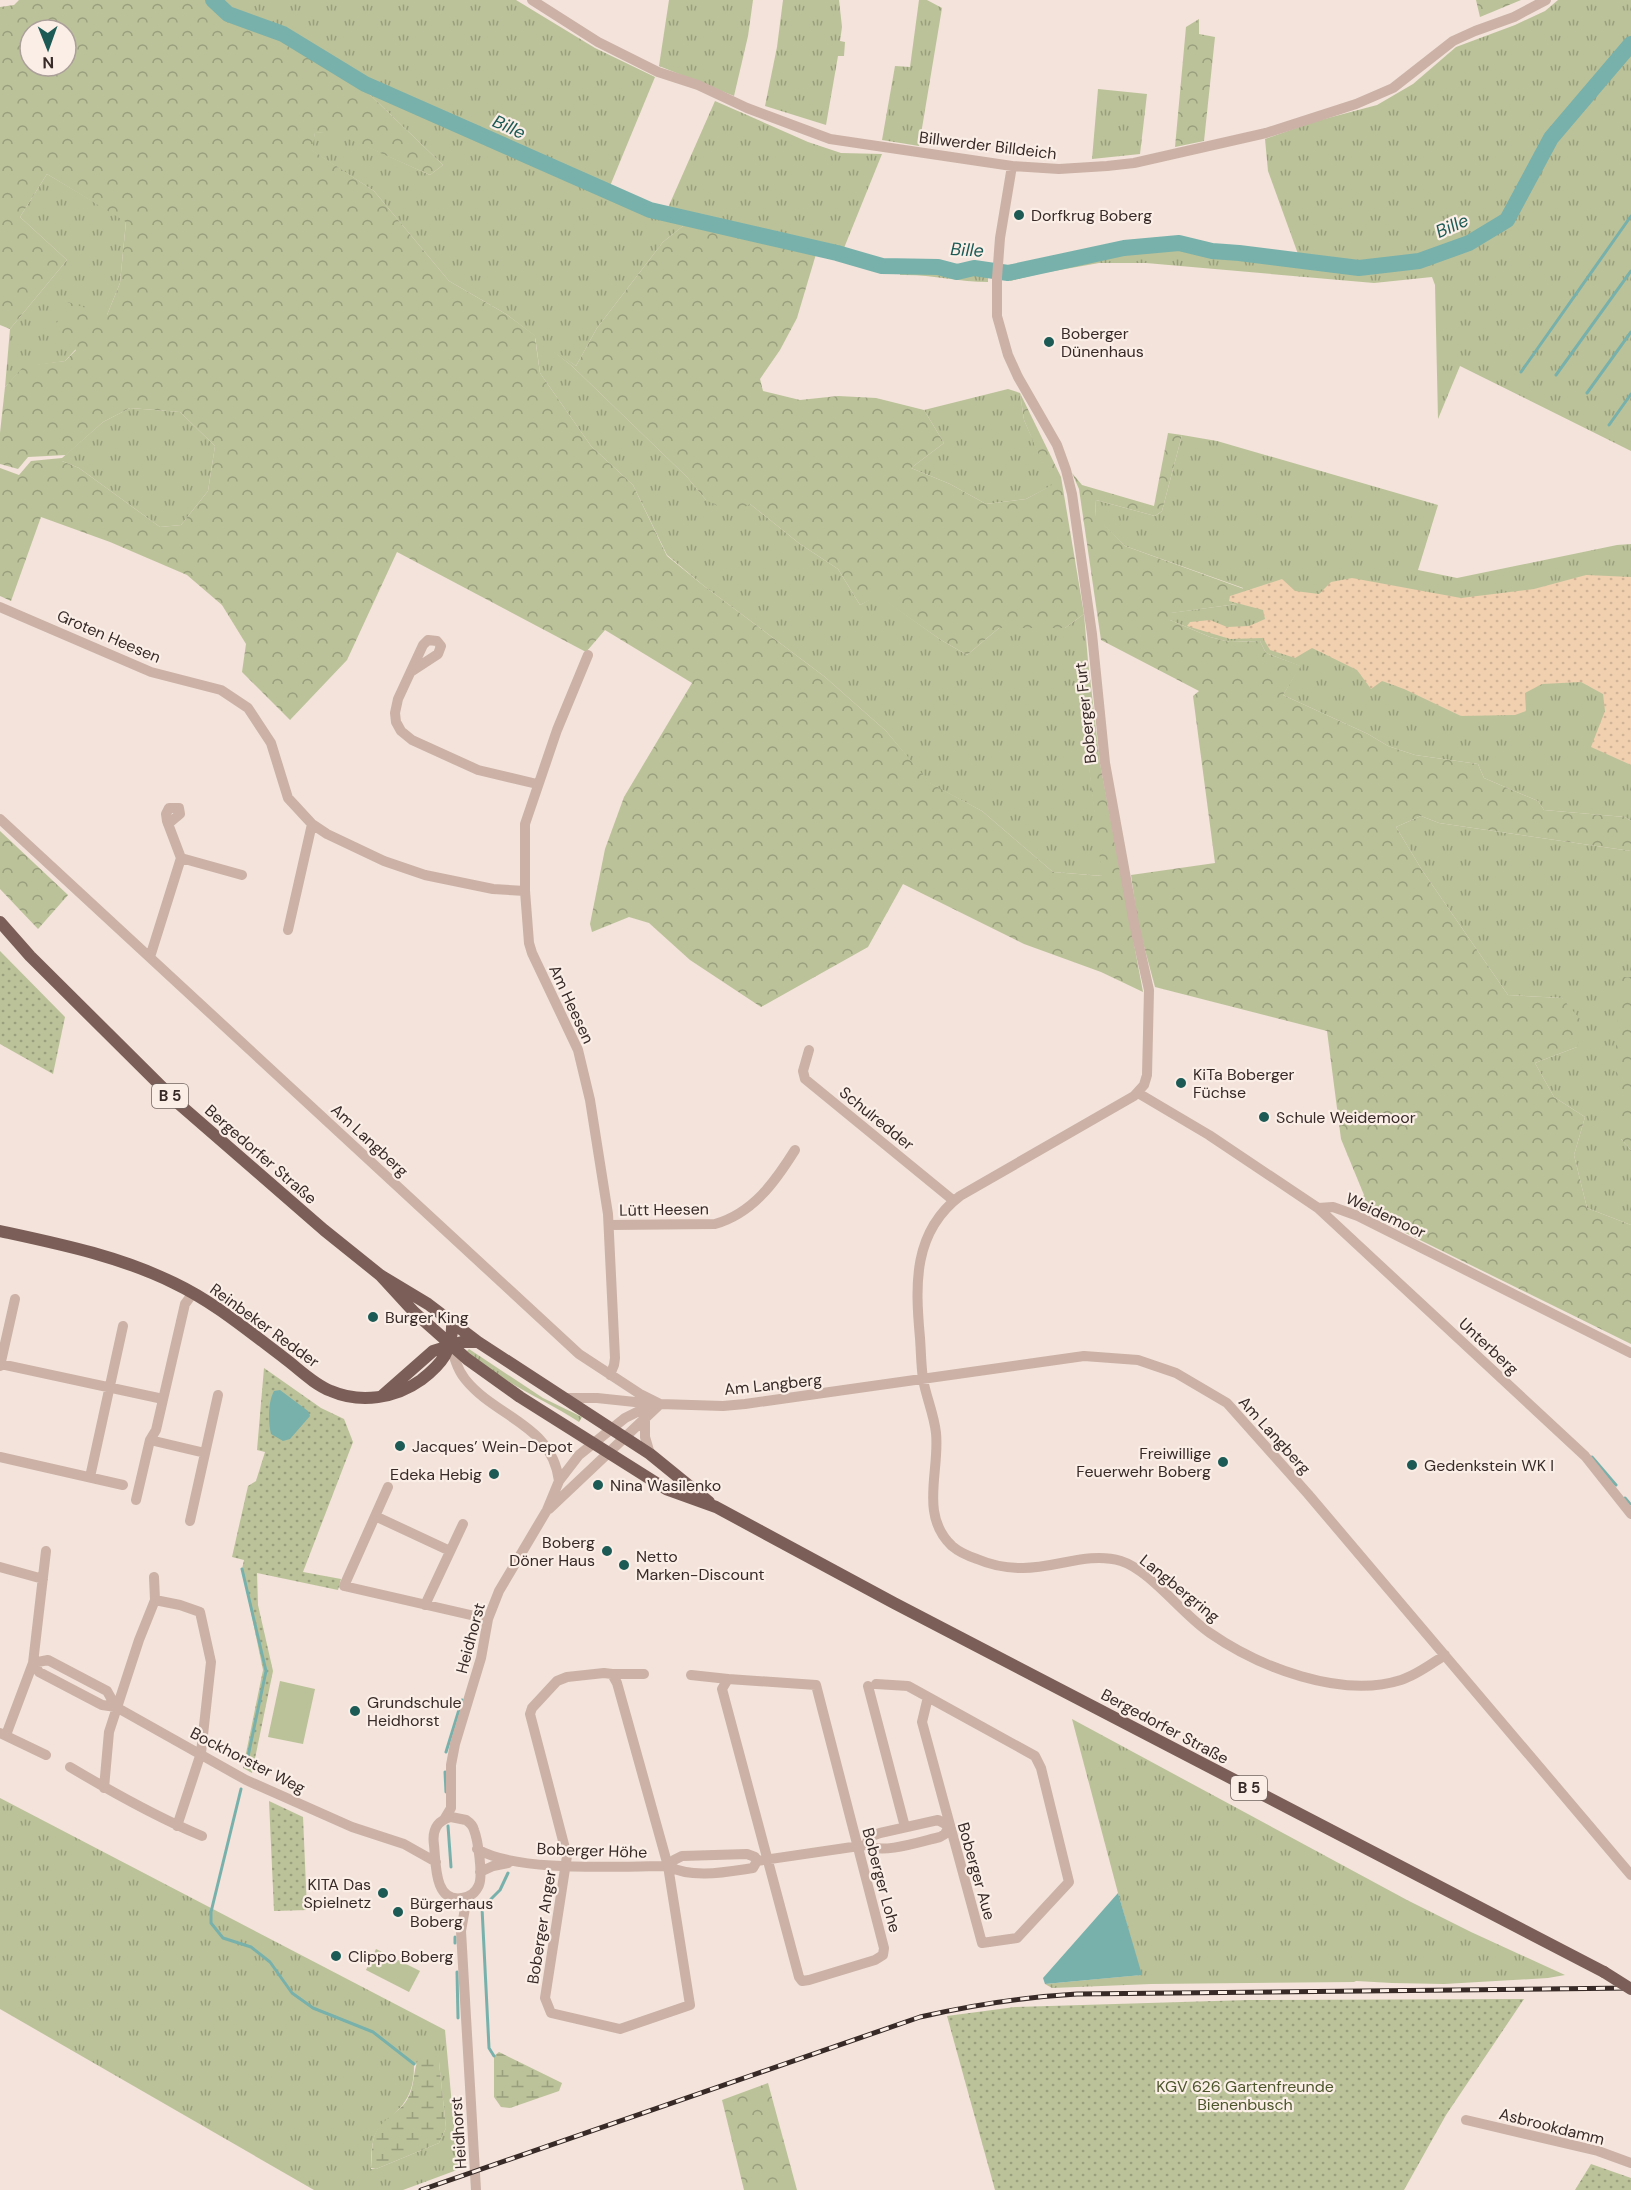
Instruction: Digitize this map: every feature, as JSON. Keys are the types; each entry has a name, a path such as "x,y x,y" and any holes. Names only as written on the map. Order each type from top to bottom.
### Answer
{"main road":[{"name":"Bergedorfer Straße","path":"0,922 30,956 178,1104 324,1230 380,1275 428,1304 478,1342 650,1454 716,1508"},
{"name":"Reinbeker Redder","path":"0,1231 115,1258 193,1293 226,1313 328,1390 344,1395 375,1397 390,1390 433,1351 462,1342 478,1342"},
{"name":"Bergedorfer Straße","path":"380,1275 414,1312 451,1345 520,1397 666,1489 716,1508 894,1604 1604,1972 1631,1989"},
{"path":"451,1345 452,1323"}],"street":[{"name":"Billwerder Billdeich","path":"532,0 598,42 658,72 830,139 1012,166 1059,169 1134,163 1266,133 1372,98 1401,82 1453,41 1514,17 1546,0"},
{"name":"Boberger Furt","path":"1012,166 998,263 998,316 1002,341 1018,377 1057,445 1072,494 1092,634 1105,763 1134,923 1149,990 1147,1075 1138,1093"},
{"name":"Groten Heesen","path":"0,607 151,672 221,690 248,708 271,743 288,798 312,824 327,834 384,861 426,875 494,889 525,891"},
{"name":"Am Heesen","path":"588,655 537,784 525,824 525,891 532,953 582,1062 606,1189 615,1358 610,1375"},
{"path":"412,670 396,706 400,731 420,745 458,762 494,774 537,784"},
{"name":"Am Langberg","path":"0,819 579,1354 660,1404"},
{"path":"150,957 181,858 168,824"},
{"path":"288,930 312,824"},
{"path":"181,858 242,875"},
{"name":"Schulredder","path":"809,1050 803,1071 805,1079 954,1201"},
{"path":"923,1378 916,1295 918,1272 923,1249 941,1212 954,1201 1138,1093"},
{"name":"Weidemoor","path":"1138,1093 1209,1135 1318,1208 1333,1207 1358,1216 1631,1353"},
{"name":"Lütt Heesen","path":"609,1225 715,1224 731,1219 751,1207 778,1176 795,1150"},
{"name":"Unterberg","path":"1318,1208 1585,1456 1631,1514"},
{"path":"136,1500 150,1440 156,1430 185,1304 193,1293"},
{"path":"15,1299 0,1365 163,1399"},
{"path":"90,1477 123,1326"},
{"path":"451,1345 458,1368 475,1390 492,1404 530,1428 540,1439 555,1464 560,1481"},
{"name":"Am Langberg","path":"611,1430 625,1418 660,1404 723,1406 745,1404 1084,1356 1138,1360 1176,1373 1227,1403 1308,1494 1631,1875"},
{"name":"Langbergring","path":"923,1378 936,1433 932,1508 939,1529 952,1546 963,1553 993,1566 1023,1569 1085,1559 1102,1558 1122,1561 1139,1570 1209,1633 1264,1663 1312,1678 1344,1684 1386,1683 1417,1673 1445,1655"},
{"path":"190,1521 218,1395"},
{"path":"562,1398 597,1398 660,1404"},
{"path":"608,1453 660,1404"},
{"path":"645,1418 645,1437 650,1454"},
{"name":"Heidhorst","path":"461,1931 450,1897 440,1886 433,1836 437,1825 451,1808 451,1765 455,1744 481,1658 488,1619 499,1591 547,1510 560,1481 579,1455 611,1430"},
{"path":"150,1440 205,1453"},
{"name":"Heidhorst","path":"547,1510 608,1453"},
{"path":"0,1457 123,1485"},
{"path":"388,1487 344,1586 488,1619"},
{"path":"375,1516 450,1551"},
{"path":"425,1605 463,1524"},
{"path":"46,1551 33,1663 3,1734 46,1755"},
{"path":"0,1567 43,1579"},
{"path":"104,1788 109,1732 139,1640 155,1600 154,1577"},
{"path":"155,1600 200,1612 211,1662 201,1753 177,1826"},
{"name":"Bockhorster Weg","path":"33,1663 48,1660 107,1691 116,1707 246,1780 352,1827 404,1844 436,1862"},
{"name":"Boberger Anger","path":"612,1674 617,1683 668,1866 690,2005 620,2029 551,2013 545,1998 567,1856 530,1714 532,1708 557,1681 604,1673 644,1674"},
{"name":"Boberger Lohe","path":"691,1675 816,1685 862,1846 884,1948 883,1955 875,1960 809,1980 802,1981 799,1977 762,1861 722,1689 728,1679"},
{"name":"Boberger Aue","path":"905,1827 872,1685 908,1686 928,1697 1035,1756 1041,1768 1069,1882 1017,1938 982,1943 922,1722 928,1697"},
{"path":"70,1767 104,1788 201,1836"},
{"name":"Heidhorst","path":"452,1785 466,1820 475,1831 480,1872 478,1887 467,1897 461,1931 476,2190"},
{"path":"445,1818 456,1816 466,1820"},
{"name":"Boberger Höhe","path":"477,1850 515,1862 567,1866 668,1866 679,1872 691,1873 753,1868 762,1861 862,1846 882,1849 940,1837 945,1834 949,1826 938,1820 905,1827 880,1833 869,1838 862,1846"},
{"path":"404,1844 419,1844 428,1841 433,1836"},
{"name":"Boberger Höhe","path":"668,1866 682,1856 747,1854 762,1861"},
{"name":"Boberger Höhe","path":"480,1872 499,1864 515,1862"},
{"path":"450,1897 459,1899 467,1897"},
{"name":"Asbrookdamm","path":"1466,2120 1598,2151 1631,2163"}],"green space":[{"path":"19,0 215,0 228,13 284,34 364,89 443,165 430,175 333,132 315,133 312,150 374,191 449,281 506,314 576,366 597,328 663,242 688,222 819,244 797,318 780,350 760,379 763,391 800,400 838,396 876,398 924,410 944,443 911,468 950,484 986,504 1026,499 1052,485 1024,420 1020,393 1061,477 1084,614 1065,628 999,628 967,655 941,640 878,596 860,605 838,569 800,544 750,504 733,514 706,500 687,477 572,366 535,338 540,373 591,446 633,485 667,556 825,677 886,731 930,783 982,811 1053,872 1102,876 1079,686 1088,661 1100,763 1143,992 1101,972 1024,944 903,884 868,947 761,1007 690,960 649,923 629,917 592,932 590,924 605,849 624,797 692,683 605,630 586,652 397,552 347,660 290,720 242,672 246,644 222,605 187,575 110,542 41,517 11,601 0,596 0,468 19,475 31,461 62,458 62,461 79,468 160,527 181,525 208,491 215,446 180,412 130,408 103,422 66,455 28,457 18,469 0,464 0,433 5,387 24,366 65,361 76,350 53,330 68,302 107,315 120,283 126,222 47,174 20,217 67,260 10,329 0,325 0,7 14,5"},
{"path":"215,0 516,0 595,48 655,77 610,186 475,125 365,81 284,34 228,13"},
{"path":"669,0 753,0 748,36 734,96 659,66"},
{"path":"783,0 839,0 842,27 840,41 845,42 844,56 838,56 826,125 765,106 777,47"},
{"path":"919,0 927,0 942,8 919,146 882,140 895,66 910,67"},
{"path":"1476,0 1521,0 1480,17"},
{"path":"1558,0 1631,0 1631,451 1460,366 1438,419 1435,285 1432,277 1374,283 1146,263 1099,263 1010,281 1008,265 1064,258 1122,244 1180,238 1213,246 1298,254 1268,171 1265,139 1313,122 1377,105 1413,84 1456,47 1515,25 1545,11"},
{"path":"1199,19 1199,34 1215,37 1204,141 1175,147 1186,27"},
{"path":"364,89 648,213 688,222 663,242 597,328 576,366 543,343 572,366 687,477 706,500 750,504 800,544 838,569 860,605 878,595 941,640 967,655 999,628 1065,628 1084,614 1088,661 1079,686 1103,876 1053,872 982,811 929,783 886,731 825,677 704,586 667,555 633,485 591,446 540,373 535,336 506,314 449,281 374,191 311,150 315,133 333,131 430,175 443,165"},
{"path":"1098,89 1147,94 1140,154 1092,159"},
{"path":"715,101 808,142 841,153 882,154 844,248 720,226 667,210"},
{"path":"47,174 126,221 120,283 107,315 65,361 24,367 5,387 10,329 67,260 20,217"},
{"path":"900,271 959,276 988,274 988,282 900,275"},
{"path":"1008,389 1020,393 1024,420 1053,485 1026,499 986,504 950,484 911,468 944,443 924,410"},
{"path":"130,408 180,412 215,446 208,491 181,525 160,527 79,468 62,461 62,458 103,422"},
{"path":"1168,433 1182,435 1162,511 1155,516 1096,500 1095,516 1125,546 1244,589 1237,604 1171,613 1170,620 1210,637 1230,642 1260,641 1266,653 1301,666 1283,695 1368,734 1388,746 1415,755 1478,764 1484,778 1538,801 1544,810 1625,817 1631,821 1631,851 1439,823 1421,816 1396,827 1422,870 1508,995 1562,998 1585,1025 1577,1047 1535,1063 1554,1097 1585,1117 1574,1155 1587,1208 1631,1225 1631,1344 1355,1208 1364,1195 1341,1139 1327,1031 1155,987 1138,924 1131,875 1215,863 1193,696 1199,691 1101,640 1079,489 1072,473 1082,485 1154,506"},
{"path":"1182,435 1217,441 1438,505 1418,570 1457,578 1631,544 1631,821 1625,817 1544,810 1538,801 1484,778 1478,764 1415,755 1388,746 1368,734 1283,695 1300,666 1266,653 1260,641 1230,642 1210,637 1170,620 1170,613 1237,604 1243,588 1125,546 1095,517 1096,500 1155,516 1162,511"},
{"path":"1421,816 1439,823 1631,851 1631,977 1621,977 1621,1139 1631,1150 1631,1225 1587,1208 1574,1155 1585,1117 1554,1097 1535,1063 1577,1047 1562,998 1508,995 1422,870 1396,827"},
{"path":"0,831 68,895 38,929 0,889"},
{"path":"0,951 65,1017 53,1074 0,1044"},
{"path":"1621,977 1631,977 1631,1150 1621,1139 1615,1060"},
{"path":"469,1349 543,1398 582,1417 579,1422 493,1372 467,1351"},
{"path":"264,1368 321,1408 344,1419 353,1442 303,1572 341,1579 338,1590 257,1573 258,1605 273,1671 252,1773 243,1768 263,1670 242,1569 244,1560 232,1557 248,1486 256,1481 265,1452 257,1450"},
{"path":"280,1681 315,1689 303,1744 268,1737"},
{"path":"1072,1719 1407,1900 1565,1975 1444,1984 1356,1981 1052,1988 1045,1984 1141,1975"},
{"path":"0,1798 445,2030 457,2159 465,2167 403,2190 314,2190 0,2009","holes":["439,2062 446,2128 439,2143 371,2169 375,2135 379,2127 406,2100 413,2081 414,2064"]},
{"path":"269,1801 303,1817 307,1910 274,1911"},
{"path":"376,1949 420,1971 409,1992 366,1970"},
{"name":"KGV 626 Gartenfreunde Bienenbusch","path":"1524,1999 1446,2115 1404,2190 995,2190 947,2016 1015,2007 1248,2000"},
{"path":"499,2052 562,2083 559,2091 510,2108 501,2107 494,2097 494,2056"},
{"path":"421,2054 431,2055 439,2062 446,2128 439,2143 376,2169 371,2168 374,2136 379,2127 408,2098"},
{"path":"768,2083 797,2190 744,2190 722,2100"},
{"path":"1591,2164 1631,2178 1631,2190 1575,2190"}],"sand":[{"path":"1586,575 1631,577 1631,765 1591,747 1605,711 1603,694 1581,682 1542,684 1525,693 1526,711 1515,715 1461,716 1382,681 1371,689 1357,670 1312,648 1295,658 1270,650 1263,638 1230,639 1187,626 1190,622 1210,620 1227,627 1249,626 1265,619 1263,610 1229,601 1230,596 1282,579 1295,591 1319,594 1331,582 1352,578 1461,598 1534,589"}],"water":[{"path":"280,1390 308,1411 310,1416 290,1439 283,1441 271,1434 269,1424 272,1396 274,1391"},
{"path":"1118,1893 1142,1975 1045,1984 1043,1978"}],"waterway":[{"name":"Bille","path":"213,0 228,14 283,34 365,84 650,210 837,253 882,266 938,267 957,272 974,268 1008,273 1124,248 1179,243 1212,251 1359,268 1419,261 1469,243 1507,220 1551,138 1631,44"},
{"path":"1521,372 1631,216"},
{"path":"1556,375 1631,271"},
{"path":"1587,393 1631,332"},
{"path":"1609,425 1631,394"},
{"path":"1592,1457 1616,1485"},
{"path":"1625,1498 1630,1504"},
{"path":"242,1569 266,1671 246,1766"},
{"path":"446,1752 462,1700"},
{"path":"445,1772 446,1792"},
{"path":"241,1789 211,1912 211,1923 223,1938 251,1947 270,1962 292,1993 313,2008 373,2032 414,2064"},
{"path":"448,1826 451,1867"},
{"path":"494,2056 489,2048 482,1908 500,1890 508,1873"},
{"path":"455,1937 455,1943"},
{"path":"457,1972 458,2018"}],"railway":[{"path":"421,2190 920,2017 979,2005 1077,1994 1631,1988"}],"place":[{"name":"Dorfkrug Boberg","path":"1019,215"},
{"name":"Boberger Dünenhaus","path":"1049,342"},
{"name":"KiTa Boberger Füchse","path":"1181,1083"},
{"name":"Schule Weidemoor","path":"1264,1117"},
{"name":"Burger King","path":"373,1317"},
{"name":"Jacques’ Wein-Depot","path":"400,1446"},
{"name":"Freiwillige Feuerwehr Boberg","path":"1223,1462"},
{"name":"Gedenkstein WK I","path":"1412,1465"},
{"name":"Edeka Hebig","path":"494,1474"},
{"name":"Nina Wasilenko","path":"598,1485"},
{"name":"Boberg Döner Haus","path":"607,1551"},
{"name":"Netto Marken-Discount","path":"624,1565"},
{"name":"Grundschule Heidhorst","path":"355,1711"},
{"name":"KITA Das Spielnetz","path":"383,1893"},
{"name":"Bürgerhaus Boberg","path":"398,1912"},
{"name":"Clippo Boberg","path":"336,1956"}]}
